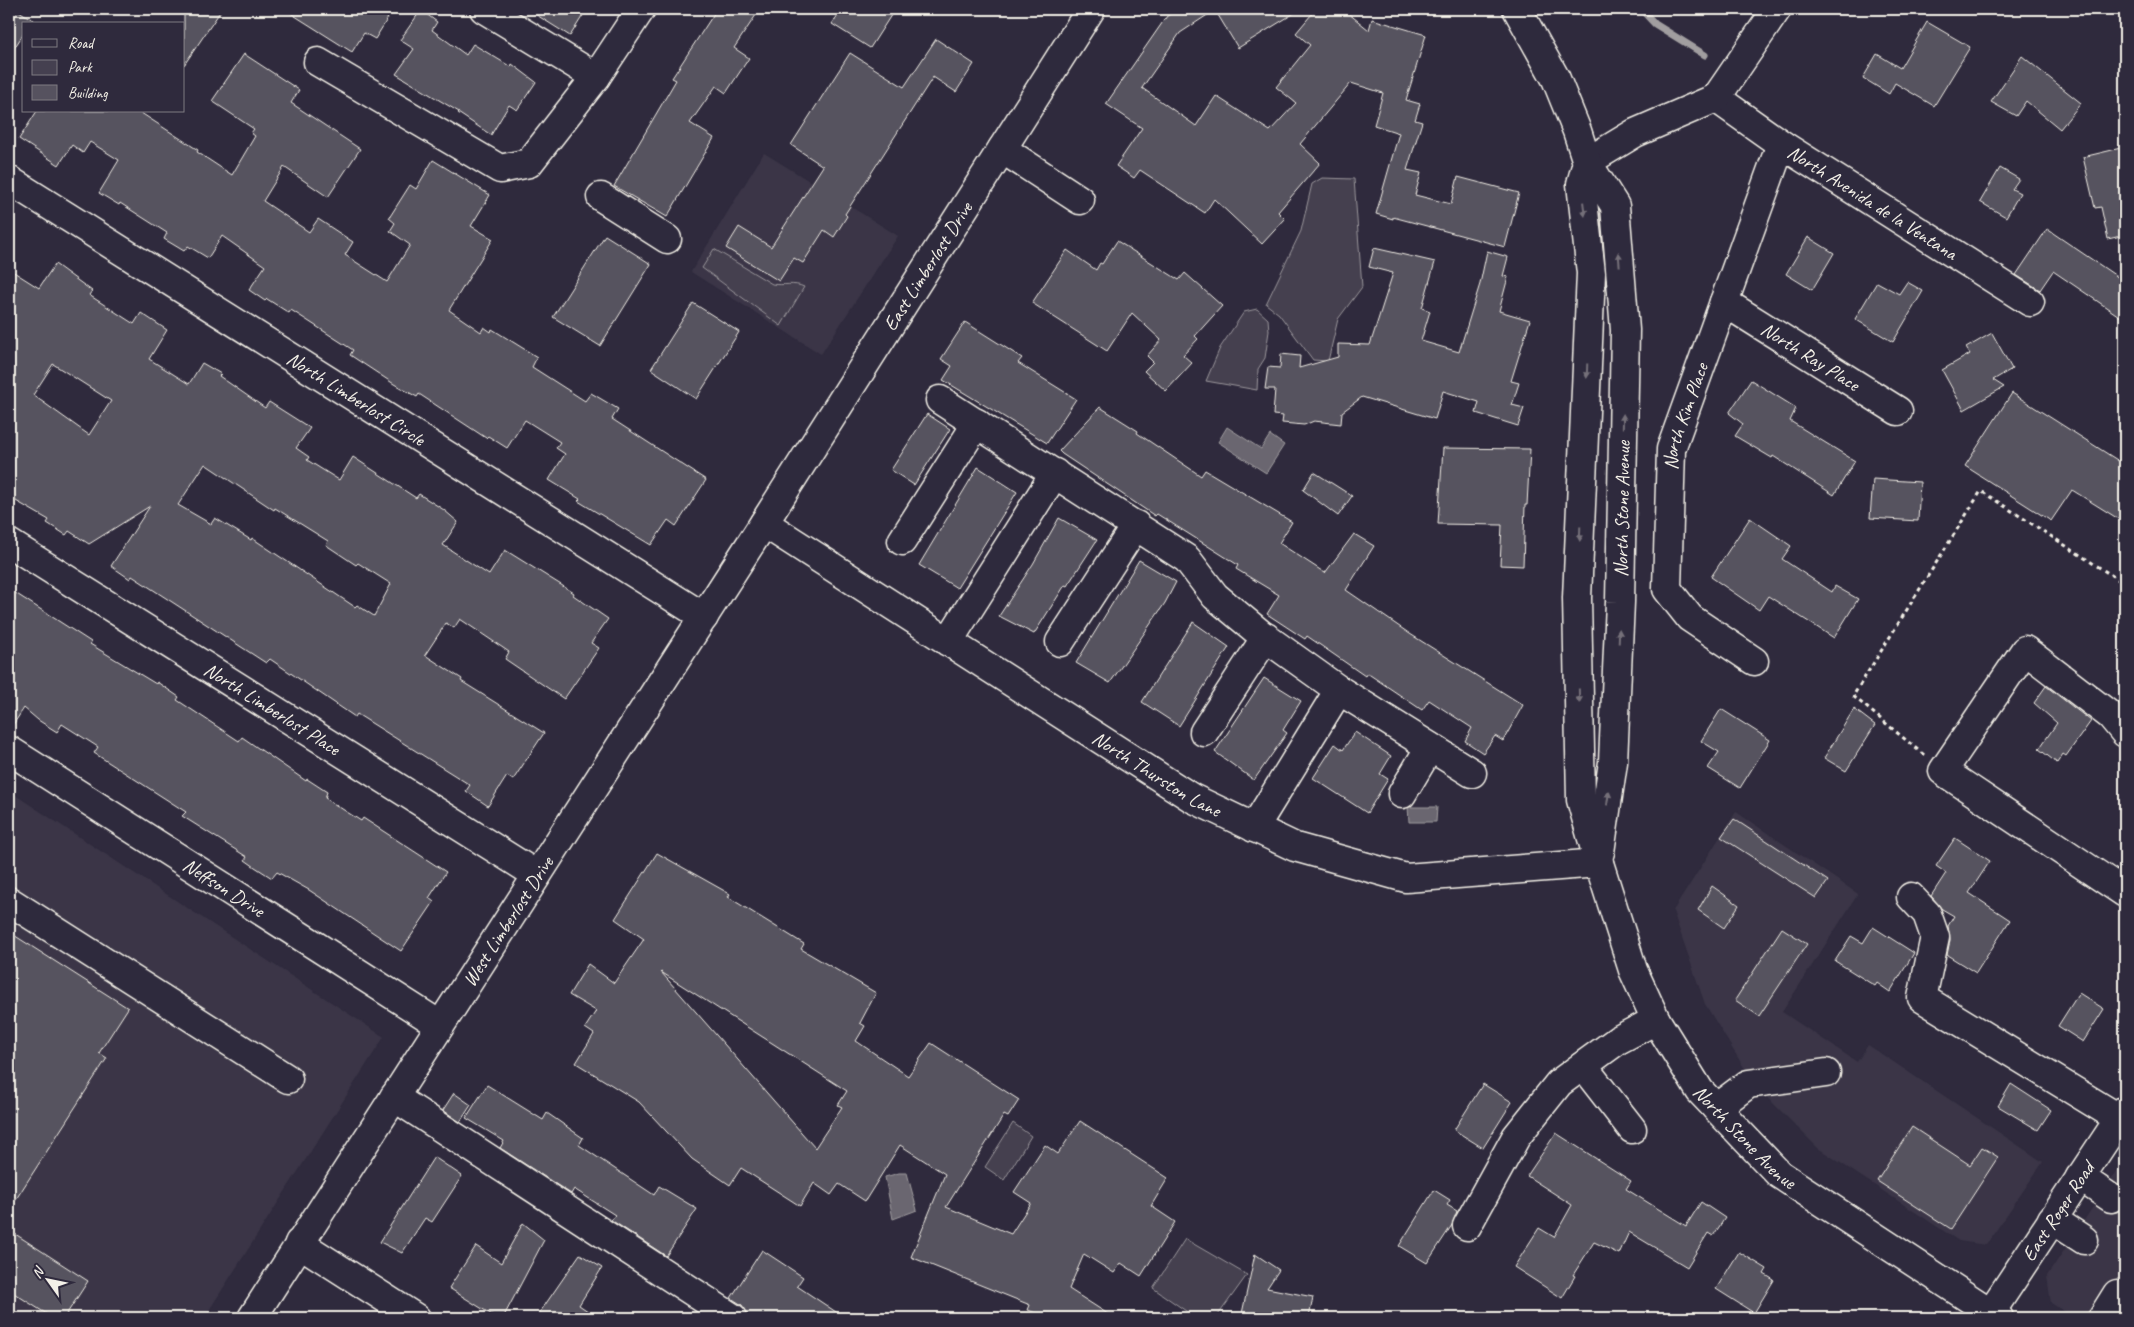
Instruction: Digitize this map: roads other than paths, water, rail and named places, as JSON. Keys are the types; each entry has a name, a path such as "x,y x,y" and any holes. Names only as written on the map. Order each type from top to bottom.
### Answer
{"street":[{"path":"484,9 596,77"},
{"path":"318,62 500,169 529,163 596,77 641,9"},
{"name":"East Limberlost Drive","path":"764,523 1091,9"},
{"name":"North Stone Avenue","path":"1517,9 1556,79 1587,162 1615,206 1625,330 1620,602 1613,762 1599,863"},
{"path":"1587,162 1635,134 1716,98 1777,9"},
{"name":"North Avenida de la Ventana","path":"1716,98 1780,144 2030,302"},
{"name":"North Kim Place","path":"1754,661 1690,618 1667,589 1671,449 1780,144"},
{"path":"1002,149 1080,200"},
{"name":"North Stone Avenue","path":"1587,162 1581,184 1591,273 1578,617 1581,800 1633,970 1656,1020 1700,1091 1779,1174 1992,1316"},
{"name":"North Limberlost Circle","path":"9,180 704,617"},
{"path":"601,197 667,239"},
{"name":"North Ray Place","path":"1724,302 1898,411"},
{"path":"940,400 1187,559 1214,596 1266,637 1339,690 1472,773"},
{"path":"902,541 977,423"},
{"path":"948,642 1055,473"},
{"name":"West Limberlost Drive","path":"252,1318 764,523"},
{"name":"North Thurston Lane","path":"764,523 1192,798 1295,847 1406,878 1599,863"},
{"path":"1060,642 1136,525"},
{"name":"North Limberlost Place","path":"9,543 538,875"},
{"path":"1204,732 1266,637"},
{"path":"2125,733 2111,716 2025,650 1943,771 2125,893"},
{"path":"1254,828 1339,690"},
{"path":"1402,794 1430,747"},
{"name":"Neffson Drive","path":"9,750 440,1025"},
{"path":"1912,898 1927,914 1935,937 1922,998 2122,1114"},
{"path":"9,902 288,1079"},
{"path":"1467,1226 1516,1137 1559,1083 1618,1040 1656,1020"},
{"path":"1583,1066 1632,1129"},
{"path":"1716,1108 1748,1084 1826,1073"},
{"path":"394,1097 733,1318"},
{"name":"East Roger Road","path":"1992,1316 2052,1219 2122,1114"},
{"path":"2080,1177 2111,1198"},
{"path":"2052,1219 2084,1240"},
{"path":"300,1243 416,1318"},
{"path":"2102,1318 2117,1294"}],"waterway":[{"path":"1641,9 1655,24 1705,55"}]}
